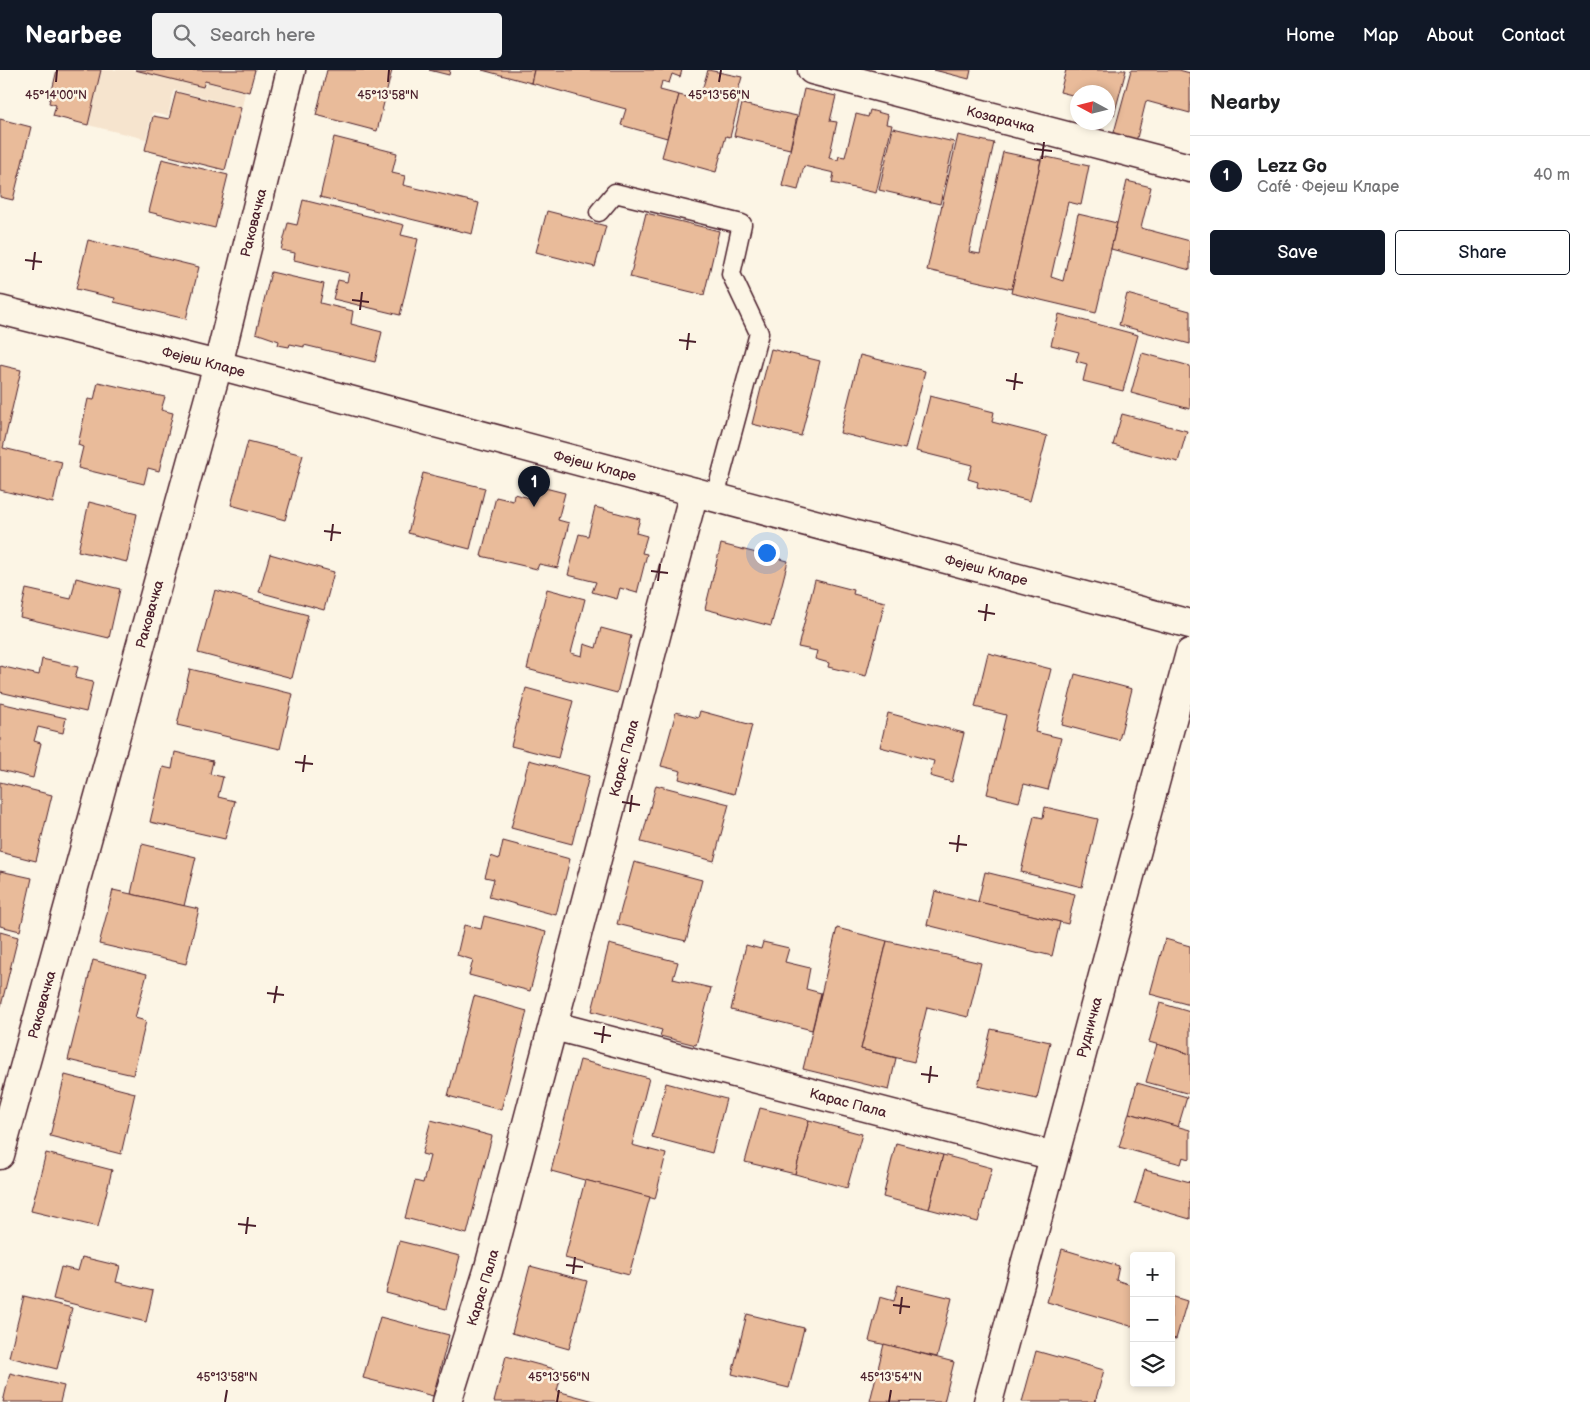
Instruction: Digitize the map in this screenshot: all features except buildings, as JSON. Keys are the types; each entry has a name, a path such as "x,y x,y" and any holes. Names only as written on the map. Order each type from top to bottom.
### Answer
{"street":[{"name":"Раковачка","path":"0,1155 218,365 291,70"},
{"name":"Козарачка","path":"817,71 1190,168"},
{"name":"Фејеш Кларе","path":"0,310 218,365 1190,624"},
{"name":"Карас Пала","path":"447,1402 488,1271 554,1026 704,495"},
{"name":"Рудничка","path":"988,1402 1190,653"},
{"name":"Карас Пала","path":"554,1026 1054,1156"}],"lane":[{"path":"599,212 615,193 742,224 731,274 759,333 704,495"}],"shaded area":[{"path":"101,70 135,70 205,87 206,82 245,92 242,107 174,90 168,116 152,113 146,139 88,125"}],"place":[{"name":"Lezz Go","path":"534,507"}]}
